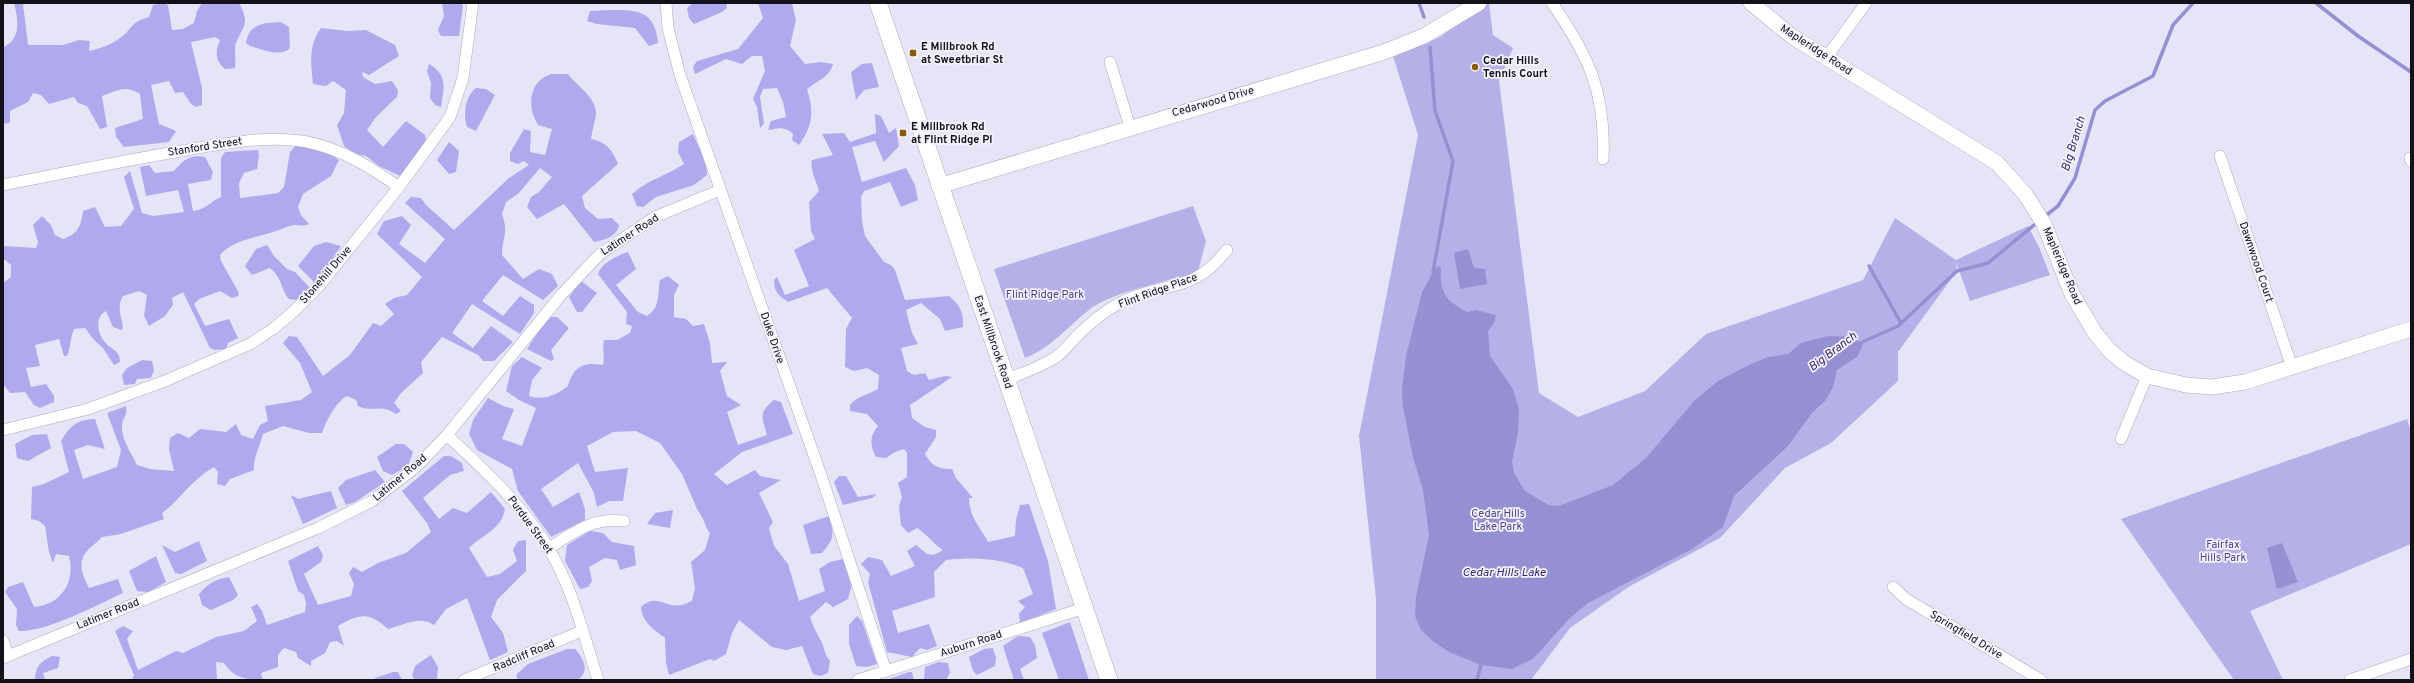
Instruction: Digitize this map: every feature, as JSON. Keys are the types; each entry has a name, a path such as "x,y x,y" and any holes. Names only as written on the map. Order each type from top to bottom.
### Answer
{"main road":[{"name":"East Millbrook Road","path":"878,3 939,186 1109,680"}],"street":[{"name":"Stonehill Drive","path":"3,430 98,406 191,370 259,338 288,316 320,286 398,187 451,114 464,78 473,3"},
{"name":"Duke Drive","path":"666,3 668,28 680,75 821,475 886,671"},
{"name":"Cedarwood Drive","path":"939,186 1130,127 1384,52 1424,36 1479,3"},
{"path":"1552,3 1582,50 1596,82 1602,111 1603,159"},
{"name":"Mapleridge Road","path":"1751,3 1793,37 1997,163 2025,194 2044,224 2072,294 2095,333 2109,350 2122,362 2147,376 2186,385 2212,387 2245,382 2411,329"},
{"path":"1826,58 1866,3"},
{"path":"1110,62 1130,127"},
{"name":"Stanford Street","path":"3,185 151,156 240,142 282,139 308,142 333,149 374,170 398,187"},
{"name":"Dawnwood Court","path":"2220,156 2292,367"},
{"name":"Latimer Road","path":"6,657 262,552 346,515 372,501 416,467 448,435 561,295 600,254 655,217 720,190"},
{"name":"Flint Ridge Place","path":"1006,380 1056,357 1085,328 1106,312 1127,300 1185,284 1205,274 1214,267 1227,250"},
{"path":"2121,439 2147,376"},
{"name":"Purdue Street","path":"448,435 510,497 549,548 567,586 598,680"},
{"path":"549,548 595,521 607,519 624,521"},
{"name":"Springfield Drive","path":"1893,587 1906,599 2041,680"},
{"name":"Auburn Road","path":"858,680 1084,608"},
{"name":"Radcliff Road","path":"464,680 582,631"},
{"path":"3,641 6,657"},
{"path":"2350,680 2411,659"}],"green space":[{"name":"Cedar Hills Lake Park","path":"1486,3 1489,3 1493,35 1513,48 1499,81 1539,393 1578,417 1645,391 1706,334 1863,280 1895,218 1956,260 2028,226 2039,247 2050,275 1970,301 1956,262 1957,271 1898,352 1898,381 1831,443 1785,468 1720,538 1630,586 1570,628 1531,680 1376,680 1376,599 1359,436 1418,135 1393,56 1440,37"},
{"name":"Flint Ridge Park","path":"1193,206 1206,241 1198,272 1115,296 1093,307 1045,348 1025,358 994,269"},
{"name":"Fairfax Hills Park","path":"2407,419 2411,431 2411,544 2250,611 2283,680 2234,680 2121,519"}],"shaded area":[{"path":"14,3 27,3 23,4 28,45 63,45 79,40 90,41 89,51 104,47 118,40 136,23 149,17 153,5 163,3 168,5 172,30 183,29 194,23 197,11 202,3 239,3 244,15 245,24 235,45 235,68 225,69 219,63 217,48 220,40 215,37 191,42 202,88 202,105 196,107 191,104 183,92 175,93 169,81 151,85 159,124 176,131 169,142 124,147 116,137 115,128 143,119 140,94 130,89 121,89 102,96 107,127 100,129 87,106 78,103 74,97 49,104 41,95 33,93 28,102 10,111 10,122 6,124 3,122 3,47 9,44 16,34 17,15"},
{"path":"442,3 461,3 463,6 459,36 441,36 438,30 444,16"},
{"path":"693,3 726,3 727,8 722,12 694,24 689,18 687,8"},
{"path":"758,3 792,3 796,20 790,46 805,64 821,62 833,64 826,76 807,89 811,104 810,125 799,145 792,140 793,134 790,131 778,128 768,130 771,121 786,117 783,102 777,88 763,89 760,97 764,124 760,128 757,107 753,99 765,71 762,56 752,56 742,64 726,59 695,74 693,67 697,61 738,49 763,18"},
{"path":"610,10 636,12 649,18 656,32 658,43 649,46 635,28 597,24 587,21 590,11"},
{"path":"281,22 289,27 290,48 286,51 276,53 271,52 250,46 246,43 250,31 258,25"},
{"path":"321,28 347,31 366,30 395,45 399,56 369,75 362,72 363,77 375,84 392,81 398,90 397,97 376,117 367,130 383,147 406,121 425,135 427,146 400,176 379,166 366,156 354,154 344,146 337,125 344,113 346,90 333,81 326,86 313,84 311,62 312,48"},
{"path":"872,63 879,87 864,90 856,100 851,72 862,64"},
{"path":"429,64 435,68 442,77 444,88 441,107 435,105 430,98 431,83 427,71"},
{"path":"551,74 568,74 586,92 593,103 596,114 591,139 605,144 611,150 618,164 582,196 585,208 598,219 612,218 619,225 618,229 613,235 606,239 594,242 564,204 537,219 527,207 531,197 539,192 552,177 540,168 518,194 506,202 502,214 505,231 502,255 523,279 539,269 552,274 558,286 543,300 503,275 482,301 503,316 520,296 534,305 534,313 520,334 472,304 452,333 473,348 491,326 513,342 494,361 483,361 478,355 442,337 421,362 423,373 401,393 394,403 401,411 396,414 381,408 363,408 358,406 356,400 347,396 332,412 322,433 309,433 283,426 263,434 256,456 254,470 230,479 225,486 217,484 218,472 214,467 199,477 162,513 164,519 121,534 102,537 88,550 82,559 81,564 83,574 89,588 118,579 123,593 57,623 30,630 19,631 16,625 17,609 5,592 8,587 23,582 34,607 52,602 59,597 68,583 71,566 69,556 56,554 53,563 49,552 45,526 39,521 31,519 32,487 44,484 69,472 61,441 71,427 79,422 95,419 105,449 88,445 74,450 83,479 117,467 121,450 107,413 126,406 122,426 123,436 137,465 150,469 174,471 169,449 170,438 178,433 189,438 200,429 226,432 236,424 241,435 253,439 260,425 268,421 265,406 301,400 312,392 300,363 283,343 289,336 297,337 323,376 350,355 373,323 381,326 394,314 385,304 394,298 407,295 422,277 377,234 384,221 402,216 411,225 399,244 425,263 445,239 405,203 411,197 421,198 426,205 454,230 509,178 529,165 524,161 518,164 510,161 510,153 524,129 531,131 530,152 545,155 552,129 538,125 534,118 531,103 534,89 538,83 543,78"},
{"path":"476,88 486,89 495,95 476,131 467,127 465,111 467,100 472,91"},
{"path":"875,114 881,116 889,133 896,128 899,146 884,162 875,141 852,147 862,182 906,168 915,185 918,200 901,207 890,182 864,191 861,197 862,221 865,236 884,262 891,265 895,270 905,300 949,296 959,306 963,318 963,327 945,331 940,319 921,303 906,310 912,333 918,344 901,348 907,371 914,375 925,373 929,380 945,376 952,377 910,405 912,418 925,427 936,430 936,437 925,454 936,466 952,469 956,478 973,498 969,498 973,517 988,542 1015,536 1016,520 1020,505 1029,504 1048,561 1056,609 1020,623 1019,614 1025,607 1018,601 1033,594 1023,568 995,560 946,560 934,572 935,597 892,611 898,633 929,624 937,646 927,650 920,648 912,657 887,652 868,582 870,574 861,564 868,557 882,560 891,576 915,566 907,551 916,545 927,554 934,555 943,550 917,528 908,533 901,525 899,506 902,497 898,483 907,477 907,453 904,449 895,452 886,458 876,457 871,441 878,426 867,414 850,411 850,405 853,402 878,389 879,375 867,368 854,371 845,367 846,329 852,318 827,288 788,302 778,293 774,284 774,280 777,277 785,295 809,286 794,250 815,239 811,231 809,202 819,191 813,172 812,160 833,155 822,134 844,133 850,142 876,133"},
{"path":"693,134 706,163 707,175 694,185 656,197 643,207 637,206 632,194 651,181 684,164 678,152 679,142"},
{"path":"449,142 459,151 456,172 449,174 437,160"},
{"path":"298,143 330,154 339,160 331,176 303,194 298,207 301,215 309,224 303,226 289,226 245,240 225,250 220,255 221,261 239,293 238,296 232,298 220,291 199,299 194,304 205,326 229,319 238,338 228,343 226,349 215,350 210,348 183,292 172,298 173,305 165,316 149,326 144,316 147,295 139,291 123,296 121,300 120,312 123,328 121,330 113,327 106,311 100,317 98,325 100,333 106,344 117,352 120,362 114,365 103,348 94,340 85,328 74,329 67,356 64,356 59,339 35,345 40,366 26,368 31,387 46,384 54,396 54,402 40,408 34,405 25,392 10,393 3,384 3,283 11,277 11,265 3,258 3,246 36,248 38,242 33,225 42,216 51,225 55,235 63,239 68,237 78,229 83,211 95,207 105,227 121,226 134,209 124,177 130,171 142,213 153,216 184,212 178,190 146,196 140,167 149,165 155,173 174,171 187,159 195,156 205,157 213,172 211,180 188,184 193,211 201,209 221,197 221,158 225,152 258,150 259,155 257,169 244,173 239,183 240,198 278,193 284,187 290,152"},
{"path":"326,242 341,246 316,284 298,266 314,246"},
{"path":"267,245 274,256 287,269 295,272 311,289 296,300 289,299 277,276 270,268 252,275 245,266 256,249"},
{"path":"628,252 636,269 616,285 638,312 647,316 655,309 658,300 660,280 668,276 679,285 674,295 674,317 686,319 693,326 704,324 710,343 712,363 727,362 720,371 727,396 741,405 727,412 738,445 767,435 763,412 765,408 774,400 781,402 793,434 742,452 714,474 727,485 755,470 760,476 781,480 759,493 773,522 769,528 774,546 788,564 799,601 825,591 819,569 830,562 843,559 852,584 848,599 833,607 826,602 810,617 830,661 828,673 821,676 813,674 802,646 786,650 772,647 739,620 732,633 726,654 714,661 710,659 669,675 666,663 665,638 652,628 646,621 643,617 641,607 648,602 653,601 659,601 669,605 683,605 692,601 695,588 691,562 705,550 710,533 698,511 682,474 660,443 636,431 613,432 587,446 595,472 628,468 623,501 609,501 597,507 594,493 578,463 541,489 553,507 579,492 585,509 585,520 551,537 518,491 512,469 477,450 469,434 473,420 488,398 503,406 514,409 502,439 522,446 536,408 519,400 506,391 512,366 522,357 542,368 532,380 529,396 540,398 550,396 568,386 573,374 580,367 590,364 603,365 604,340 617,340 630,333 632,326 626,324 627,312 598,274 599,270 606,263 619,255"},
{"path":"581,281 597,293 582,312 577,312 569,297"},
{"path":"548,317 557,317 569,328 551,350 554,359 551,361 527,349"},
{"path":"142,360 152,361 154,370 151,378 137,379 135,384 124,385 122,375 127,368"},
{"path":"47,434 51,448 28,461 17,458 15,444 32,435"},
{"path":"396,444 404,444 413,452 408,466 392,475 383,471 377,457"},
{"path":"444,456 451,456 462,463 464,471 450,475 423,498 439,519 453,508 467,513 491,492 505,509 500,522 496,527 469,548 487,577 500,574 517,561 513,550 518,541 526,540 526,571 497,600 491,617 503,633 508,652 490,660 467,598 446,609 434,625 429,622 417,621 405,623 388,629 370,617 364,616 352,619 338,626 344,646 337,641 330,642 325,653 311,661 311,666 298,658 296,652 284,648 278,655 278,667 261,673 263,680 246,679 236,675 224,663 216,662 217,680 132,680 134,675 115,631 123,626 133,631 127,639 138,670 176,651 183,653 216,637 244,631 257,621 251,607 257,604 262,611 267,625 305,612 306,603 304,595 298,591 288,561 318,546 323,555 321,562 304,574 318,605 351,596 354,584 349,573 353,567 362,572 378,563 406,553 431,532 427,523 402,491"},
{"path":"375,470 385,482 355,502 346,505 338,488 346,480"},
{"path":"839,476 846,476 858,497 877,494 872,498 843,505 834,482"},
{"path":"331,491 337,508 303,524 291,495 298,499"},
{"path":"673,510 670,528 647,524 655,513"},
{"path":"829,516 832,528 831,540 822,553 811,554 803,525"},
{"path":"590,531 603,533 612,542 634,546 636,565 620,570 617,560 605,558 589,567 592,581 588,587 580,589 565,561 567,545"},
{"path":"199,541 207,561 181,574 175,573 162,545 175,552"},
{"path":"156,556 166,582 148,592 137,591 129,571"},
{"path":"229,577 238,595 233,600 211,610 202,605 199,594 202,590 212,582"},
{"path":"857,616 862,621 877,664 867,667 856,666 849,644 849,625"},
{"path":"1070,622 1089,680 1059,680 1042,633"},
{"path":"1018,636 1030,637 1035,645 1037,658 1020,669 1024,680 1014,680 1003,646"},
{"path":"993,648 996,658 995,666 977,675 973,671 969,657 984,649"},
{"path":"567,649 575,649 583,661 585,669 584,673 578,680 518,680 516,675 528,664"},
{"path":"431,655 438,667 437,680 415,680 412,676 415,666"},
{"path":"52,656 60,657 58,668 43,673 45,680 35,680 36,671 39,665"},
{"path":"939,662 948,663 950,673 946,680 924,680 925,667"},
{"path":"393,672 398,672 402,680 376,680 375,678"},
{"path":"912,672 914,680 886,680"}],"water":[{"path":"1468,249 1474,268 1485,269 1487,284 1460,289 1454,253"},
{"name":"Cedar Hills Lake","path":"1438,266 1441,268 1441,284 1449,300 1467,312 1476,310 1496,315 1494,323 1488,331 1490,356 1513,389 1519,409 1518,433 1512,461 1514,473 1525,491 1549,505 1559,506 1613,485 1647,457 1694,401 1718,381 1749,365 1768,357 1788,354 1801,343 1828,336 1853,337 1863,345 1857,357 1837,370 1833,387 1826,400 1812,413 1788,446 1734,496 1723,527 1692,549 1588,603 1569,619 1533,659 1512,669 1481,665 1449,652 1434,642 1421,630 1415,616 1416,597 1429,535 1423,490 1413,457 1403,407 1402,389 1406,356 1422,292 1434,270"},
{"path":"2282,543 2298,582 2277,589 2267,548"}],"waterway":[{"path":"1419,3 1424,17"},
{"name":"Big Branch","path":"2044,217 2058,206 2075,178 2095,110 2105,101 2153,76 2173,25 2193,3"},
{"path":"2316,3 2358,36 2411,72"},
{"path":"1430,47 1435,111 1453,161 1433,272"},
{"name":"Big Branch","path":"1858,344 1898,326 1957,271 1988,263 2039,221"},
{"path":"1869,266 1901,323"},
{"name":"Big Branch","path":"1477,680 1482,661"}],"place":[{"name":"E Millbrook Rd at Sweetbriar St","path":"913,53"},
{"name":"Cedar Hills Tennis Court","path":"1475,67"},
{"name":"E Millbrook Rd at Flint Ridge Pl","path":"903,133"}]}
